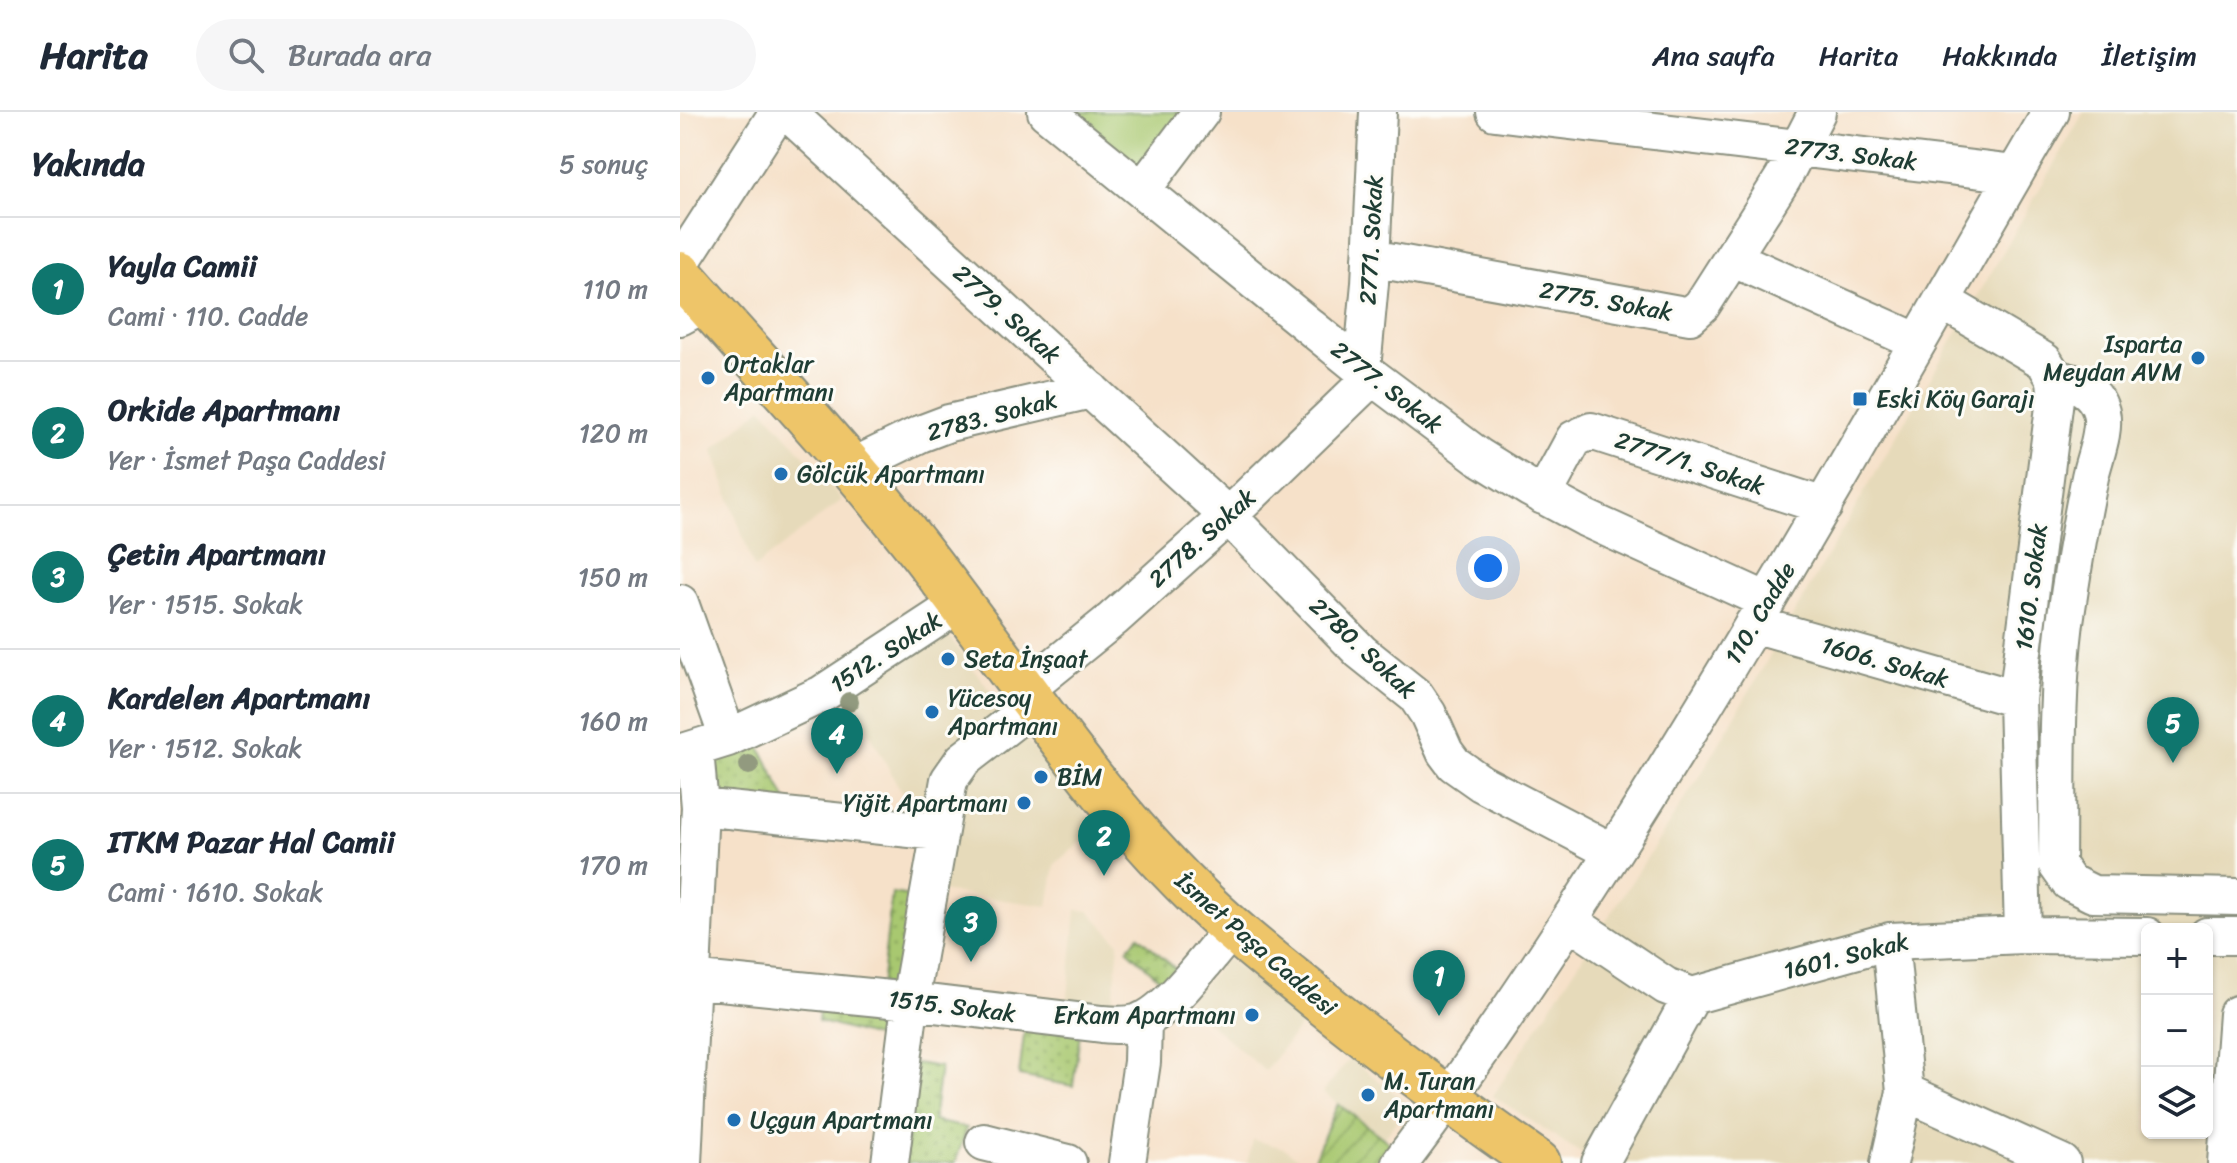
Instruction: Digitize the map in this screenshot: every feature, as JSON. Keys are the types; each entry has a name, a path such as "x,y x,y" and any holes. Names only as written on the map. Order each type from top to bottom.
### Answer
{"main road":[{"name":"İsmet Paşa Caddesi","path":"689,298 852,467 915,544 1029,698 1125,818 1192,891 1232,929 1448,1100 1538,1163"}],"street":[{"path":"680,264 778,112"},
{"name":"2779. Sokak","path":"787,112 1228,516"},
{"name":"2777. Sokak","path":"1046,112 1367,373 1469,450 1543,496 1760,613"},
{"path":"1142,190 1201,112"},
{"name":"2771. Sokak","path":"1367,373 1378,112"},
{"name":"2773. Sokak","path":"1495,112 1666,122 1800,148 2015,174"},
{"name":"2775. Sokak","path":"1371,258 1681,316 1696,312 1800,148 1817,112"},
{"name":"110. Cadde","path":"1400,1163 1448,1100 1569,921 1680,747 1824,506 2051,112"},
{"path":"1732,258 1918,342"},
{"path":"1942,301 2044,361 2054,394 2082,386 2091,394 2101,412 2102,423 2065,623 2059,713 2057,865 2069,882 2093,894 2237,897"},
{"name":"2778. Sokak","path":"890,1163 910,1001 949,780 957,766 1228,516 1367,373"},
{"name":"2783. Sokak","path":"852,467 949,423 1091,390"},
{"name":"1610. Sokak","path":"2023,935 2017,699 2054,394"},
{"name":"2777/1. Sokak","path":"1543,496 1574,439 1591,431 1824,506"},
{"name":"2780. Sokak","path":"1228,516 1361,652 1416,696 1454,764 1481,783 1613,852"},
{"path":"680,603 701,747 700,807 686,978 683,1163"},
{"name":"1512. Sokak","path":"701,747 822,694 959,604"},
{"name":"1606. Sokak","path":"1760,613 2017,699"},
{"path":"700,807 939,832"},
{"path":"1569,921 1666,986 1692,996 1600,1163"},
{"path":"1127,1163 1142,1062 1143,1020 1164,1007 1232,929"},
{"name":"1601. Sokak","path":"1692,996 1890,941 2023,935 2141,936"},
{"path":"2213,936 2237,936"},
{"path":"1889,1163 1905,1092 1890,941"},
{"name":"1515. Sokak","path":"686,978 1111,1025 1143,1020"},
{"path":"2226,1163 2237,1014"},
{"path":"1905,1092 2026,1155 2062,1163"},
{"path":"984,1142 1068,1163"}],"shaded area":[{"path":"2084,112 2237,112 2237,1163 1596,1163 1493,1096 1705,768"},
{"name":"Gölcük Apartmanı","path":"762,407 842,500 754,568 713,450"},
{"path":"945,631 1006,712 927,824 918,823 849,694"},
{"name":"Yiğit Apartmanı","path":"1019,731 1097,827 1055,864 1048,906 941,891 959,784"},
{"path":"1076,910 1089,911 1119,943 1112,1013 1067,1008"},
{"name":"Erkam Apartmanı","path":"1227,959 1304,1021 1265,1071 1186,1003"},
{"path":"1350,1058 1404,1101 1392,1116 1397,1120 1384,1138 1392,1145 1378,1163 1312,1163 1338,1104 1323,1092"},
{"path":"1253,1140 1284,1148 1304,1163 1247,1163"}],"green space":[{"path":"1065,112 1186,112 1140,172"},
{"path":"757,741 791,809 709,799 712,760"},
{"path":"892,893 916,897 896,981 892,985 881,986"},
{"path":"1139,936 1177,970 1165,984 1127,949"},
{"path":"820,1003 898,1011 893,1042 818,1021"},
{"path":"1025,1027 1080,1033 1073,1086 1019,1076"},
{"path":"915,1063 940,1067 933,1121 967,1128 955,1163 904,1163"},
{"path":"1338,1104 1392,1145 1378,1163 1312,1163"}],"place":[{"name":"Isparta Meydan AVM","path":"2198,358"},
{"name":"Ortaklar Apartmanı","path":"708,378"},
{"name":"Eski Köy Garajı","path":"1860,399"},
{"name":"Gölcük Apartmanı","path":"781,474"},
{"name":"Seta İnşaat","path":"948,659"},
{"name":"Yücesoy Apartmanı","path":"932,712"},
{"name":"ITKM Pazar Hal Camii","path":"2173,763"},
{"name":"Kardelen Apartmanı","path":"837,774"},
{"name":"BİM","path":"1041,777"},
{"name":"Yiğit Apartmanı","path":"1024,803"},
{"name":"Orkide Apartmanı","path":"1104,876"},
{"name":"Çetin Apartmanı","path":"971,962"},
{"name":"Erkam Apartmanı","path":"1252,1015"},
{"name":"Yayla Camii","path":"1439,1016"},
{"name":"M. Turan Apartmanı","path":"1368,1095"},
{"name":"Uçgun Apartmanı","path":"734,1120"}]}
